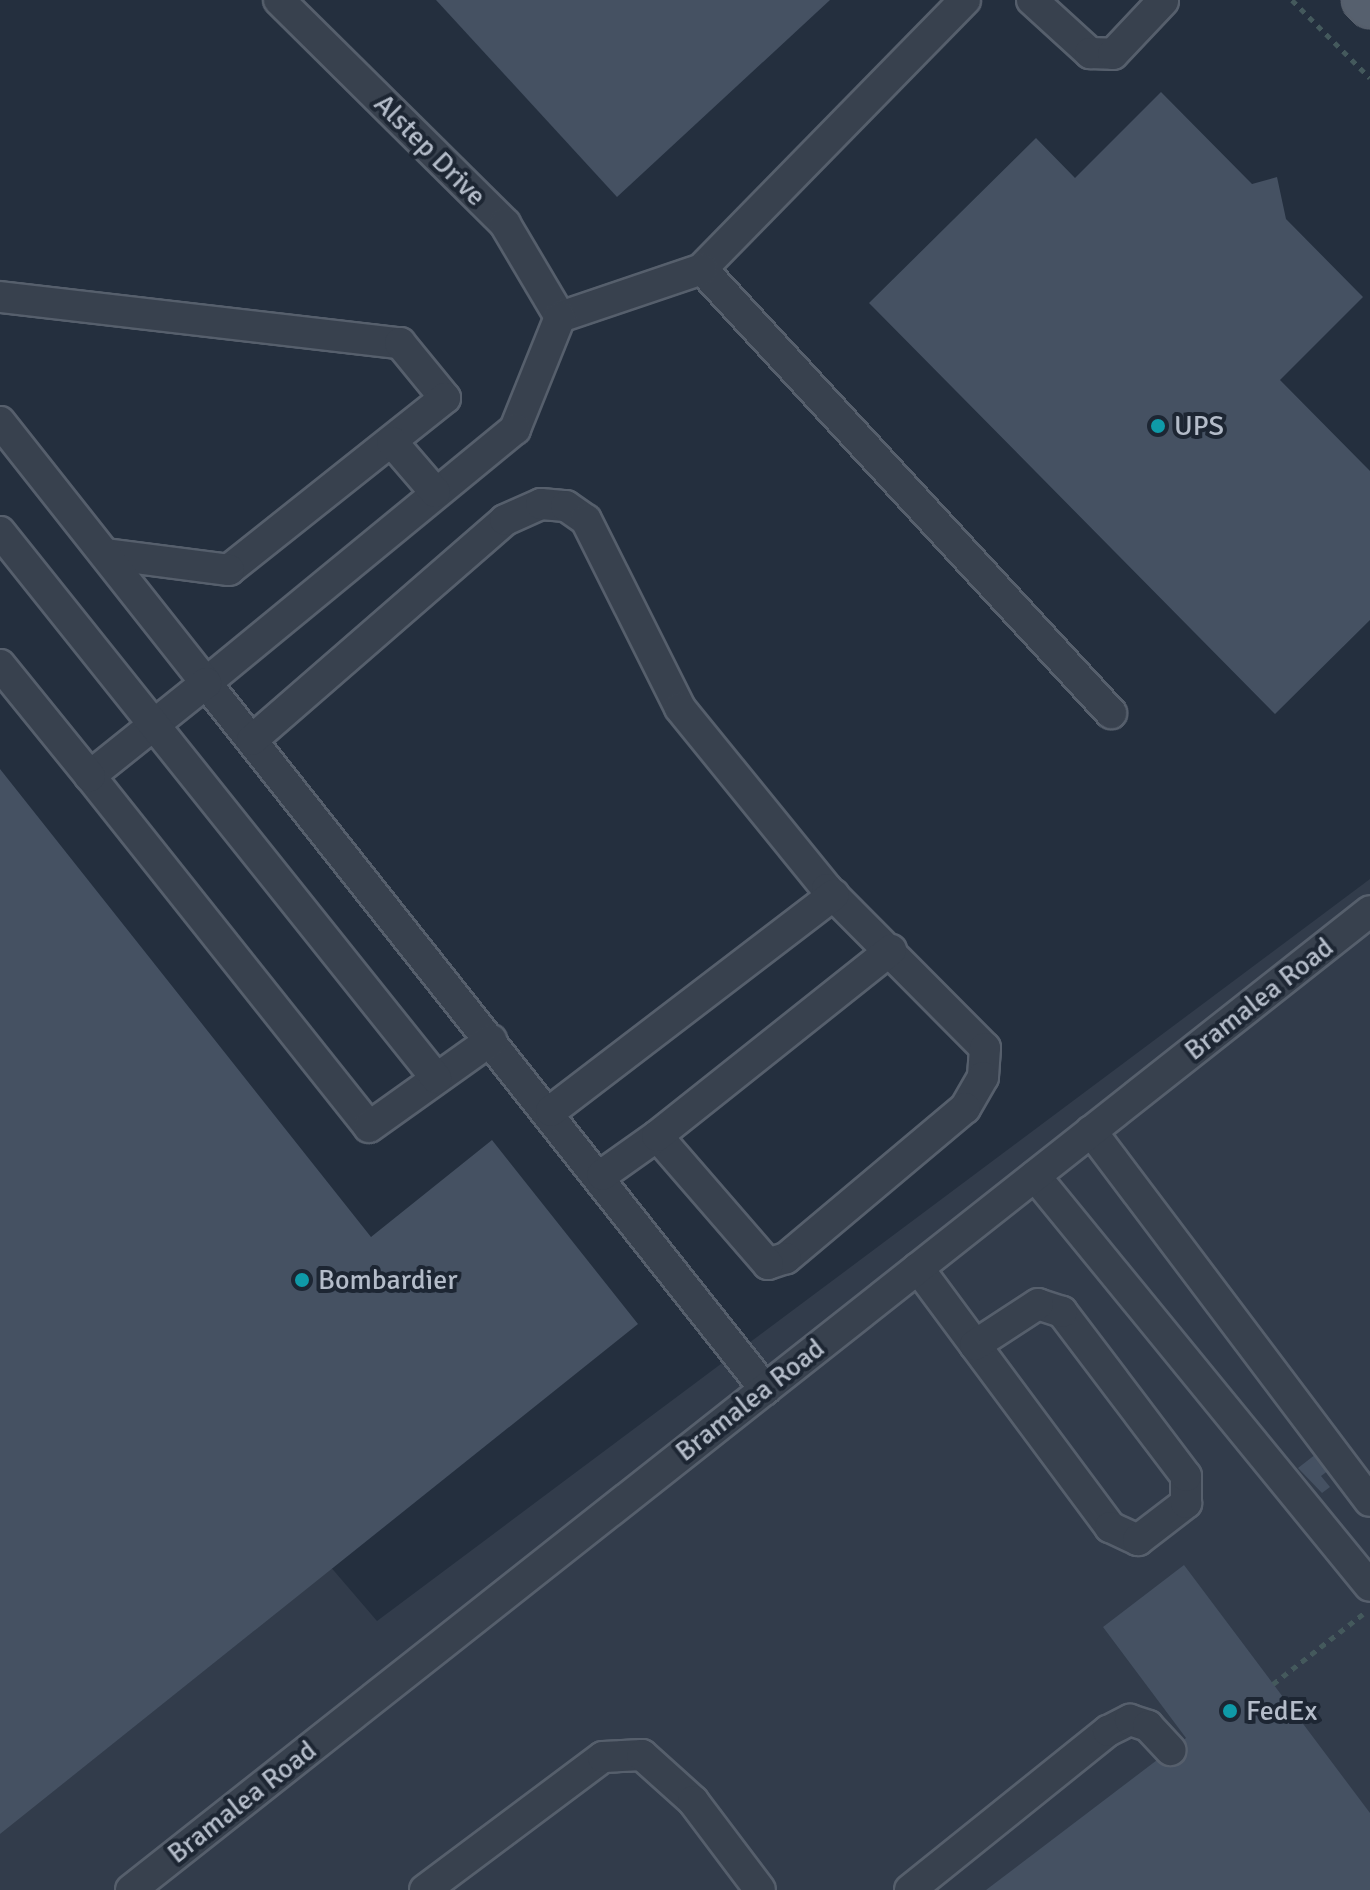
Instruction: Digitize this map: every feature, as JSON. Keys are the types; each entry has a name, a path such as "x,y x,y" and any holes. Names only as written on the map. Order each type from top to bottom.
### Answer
{"main road":[{"path":"1363,0 1370,7"}],"street":[{"name":"Alstep Drive","path":"279,0 505,224 560,317"},
{"path":"90,776 515,429 560,317 702,269 965,0"},
{"path":"1032,0 1090,53 1113,54 1163,1"},
{"path":"702,269 1111,713"},
{"path":"0,297 400,343 445,398 229,570 106,554"},
{"path":"0,422 602,1175 765,1389"},
{"path":"392,442 435,492"},
{"path":"252,740 505,520 541,504 566,506 586,520 680,708 834,895 985,1048 983,1077 965,1108 786,1258 759,1260 657,1136"},
{"path":"0,532 151,726 436,1078"},
{"path":"0,665 369,1127 491,1040"},
{"path":"551,1111 834,895"},
{"name":"Bramalea Road","path":"131,1890 1370,911"},
{"path":"602,1175 657,1136 891,950"},
{"path":"1091,1131 1370,1501"},
{"path":"1035,1176 1370,1586"},
{"path":"918,1268 975,1345 1110,1527 1138,1540 1186,1503 1186,1476 1062,1312 1038,1304 975,1345"},
{"path":"910,1890 1108,1731 1130,1720 1148,1726 1170,1750"},
{"path":"425,1890 603,1757 642,1755 693,1801 760,1890"}],"path":[{"path":"1292,0 1370,78"},
{"path":"1273,1684 1370,1608"}],"shaded area":[{"path":"1370,879 1370,1890 0,1890 0,1181 377,1621"}],"building":[{"path":"436,0 830,0 617,197"},
{"name":"UPS","path":"1161,92 1252,184 1277,177 1286,219 1363,297 1280,380 1370,471 1370,620 1275,714 869,303 1036,138 1075,178"},
{"name":"Bombardier","path":"0,769 371,1237 492,1140 638,1324 0,1834"},
{"path":"1316,1454 1329,1470 1321,1476 1330,1487 1322,1493 1298,1468"},
{"name":"FedEx","path":"1184,1565 1370,1813 1370,1890 986,1890 1186,1738 1103,1627"}],"place":[{"name":"UPS","path":"1158,426"},
{"name":"Bombardier","path":"302,1280"},
{"name":"FedEx","path":"1230,1711"}]}
